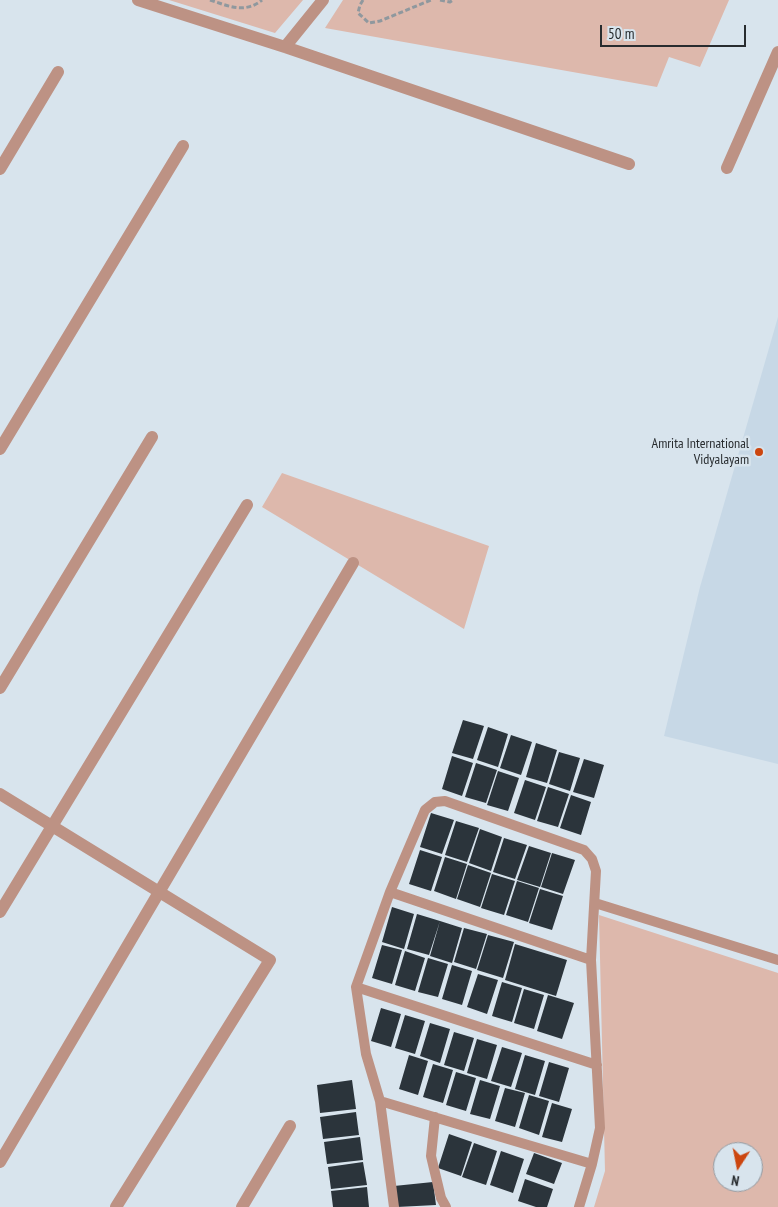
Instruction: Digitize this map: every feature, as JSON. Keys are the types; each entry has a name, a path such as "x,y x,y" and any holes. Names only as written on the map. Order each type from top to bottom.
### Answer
{"street":[{"path":"138,0 628,164"},
{"path":"285,48 323,0"},
{"path":"727,168 778,52"},
{"path":"0,169 58,72"},
{"path":"0,449 183,146"},
{"path":"0,688 152,437"},
{"path":"0,912 247,505"},
{"path":"0,1162 353,562"},
{"path":"0,794 270,960 116,1207"},
{"path":"242,1207 290,1126"}],"lane":[{"path":"394,1207 380,1101 366,1054 356,987 390,892 425,810 435,802 445,801 584,850 592,859 596,871 591,960 600,1128 592,1164 579,1207"},
{"path":"390,892 591,960"},
{"path":"595,903 778,960"},
{"path":"356,987 597,1065"},
{"path":"380,1101 592,1164"},
{"path":"435,1118 432,1156 441,1198 446,1207"}],"path":[{"path":"210,0 238,8 254,6 262,0"},
{"path":"363,0 358,13 369,23 380,22 431,0"},
{"path":"440,0 450,2 453,0"}],"shaded area":[{"path":"169,0 303,0 275,33"},
{"path":"343,0 729,0 700,67 669,57 657,87 325,28"},
{"name":"Amrita International Vidyalayam","path":"778,317 778,764 664,736 700,587"},
{"path":"282,473 489,546 464,629 262,507"},
{"path":"599,915 778,973 778,1207 594,1207 605,1171"}],"building":[{"path":"463,720 484,726 473,759 452,753"},
{"path":"488,727 508,734 498,767 477,760"},
{"path":"511,735 532,742 521,775 500,768"},
{"path":"536,743 557,750 547,783 526,777"},
{"path":"559,752 580,758 570,791 549,784"},
{"path":"452,756 473,763 462,796 442,789"},
{"path":"584,759 604,765 594,798 573,792"},
{"path":"476,763 497,770 486,803 465,797"},
{"path":"498,771 519,778 508,811 487,805"},
{"path":"525,780 546,787 535,820 514,813"},
{"path":"548,787 569,794 558,827 537,821"},
{"path":"571,795 591,802 581,835 560,828"},
{"path":"431,813 454,820 442,854 420,847"},
{"path":"456,821 479,828 467,862 445,855"},
{"path":"480,829 502,837 491,871 469,863"},
{"path":"504,838 527,845 515,879 493,872"},
{"path":"529,846 551,853 540,887 517,880"},
{"path":"420,850 442,857 431,891 409,884"},
{"path":"552,853 575,860 563,894 541,887"},
{"path":"445,857 467,864 456,899 434,891"},
{"path":"468,865 491,873 480,907 457,899"},
{"path":"492,874 515,881 504,915 481,908"},
{"path":"517,881 539,888 528,922 506,915"},
{"path":"540,889 563,896 552,930 529,923"},
{"path":"392,907 414,914 404,949 382,942"},
{"path":"417,914 440,921 429,955 407,949"},
{"path":"440,921 462,928 452,963 430,956"},
{"path":"464,928 487,934 476,969 454,962"},
{"path":"488,935 514,942 503,978 477,970"},
{"path":"515,944 567,960 556,996 505,980"},
{"path":"382,945 402,950 392,984 372,978"},
{"path":"405,951 425,958 415,991 395,985"},
{"path":"428,958 448,964 438,997 418,992"},
{"path":"452,965 472,971 462,1005 442,999"},
{"path":"478,974 498,980 487,1014 467,1007"},
{"path":"502,982 522,988 512,1022 492,1016"},
{"path":"524,989 544,995 534,1029 514,1023"},
{"path":"548,995 574,1003 562,1039 537,1031"},
{"path":"381,1008 401,1014 391,1047 371,1041"},
{"path":"405,1015 425,1021 415,1054 395,1048"},
{"path":"430,1023 450,1029 440,1063 420,1056"},
{"path":"454,1032 474,1038 464,1071 444,1065"},
{"path":"477,1039 497,1045 487,1079 467,1073"},
{"path":"502,1047 522,1053 511,1087 491,1081"},
{"path":"409,1055 428,1061 418,1095 399,1089"},
{"path":"525,1055 545,1061 535,1095 515,1089"},
{"path":"549,1062 569,1068 559,1102 539,1096"},
{"path":"433,1064 453,1070 443,1103 423,1097"},
{"path":"456,1072 476,1078 466,1111 446,1105"},
{"path":"352,1080 356,1109 320,1113 317,1085"},
{"path":"480,1080 500,1086 490,1119 470,1114"},
{"path":"505,1088 525,1093 515,1127 495,1121"},
{"path":"529,1095 549,1101 539,1135 519,1128"},
{"path":"552,1103 572,1109 562,1142 542,1137"},
{"path":"356,1112 359,1135 323,1139 320,1117"},
{"path":"449,1134 472,1142 461,1176 438,1168"},
{"path":"360,1137 363,1160 327,1164 324,1142"},
{"path":"474,1143 497,1151 486,1185 462,1177"},
{"path":"501,1151 524,1159 513,1193 490,1185"},
{"path":"534,1153 562,1163 554,1184 526,1174"},
{"path":"363,1162 367,1185 331,1189 328,1167"},
{"path":"525,1179 553,1189 547,1207 536,1207 518,1201"},
{"path":"433,1182 436,1205 397,1207 394,1186"},
{"path":"367,1187 369,1207 333,1207 331,1191"}],"place":[{"name":"Amrita International Vidyalayam","path":"759,452"}]}
